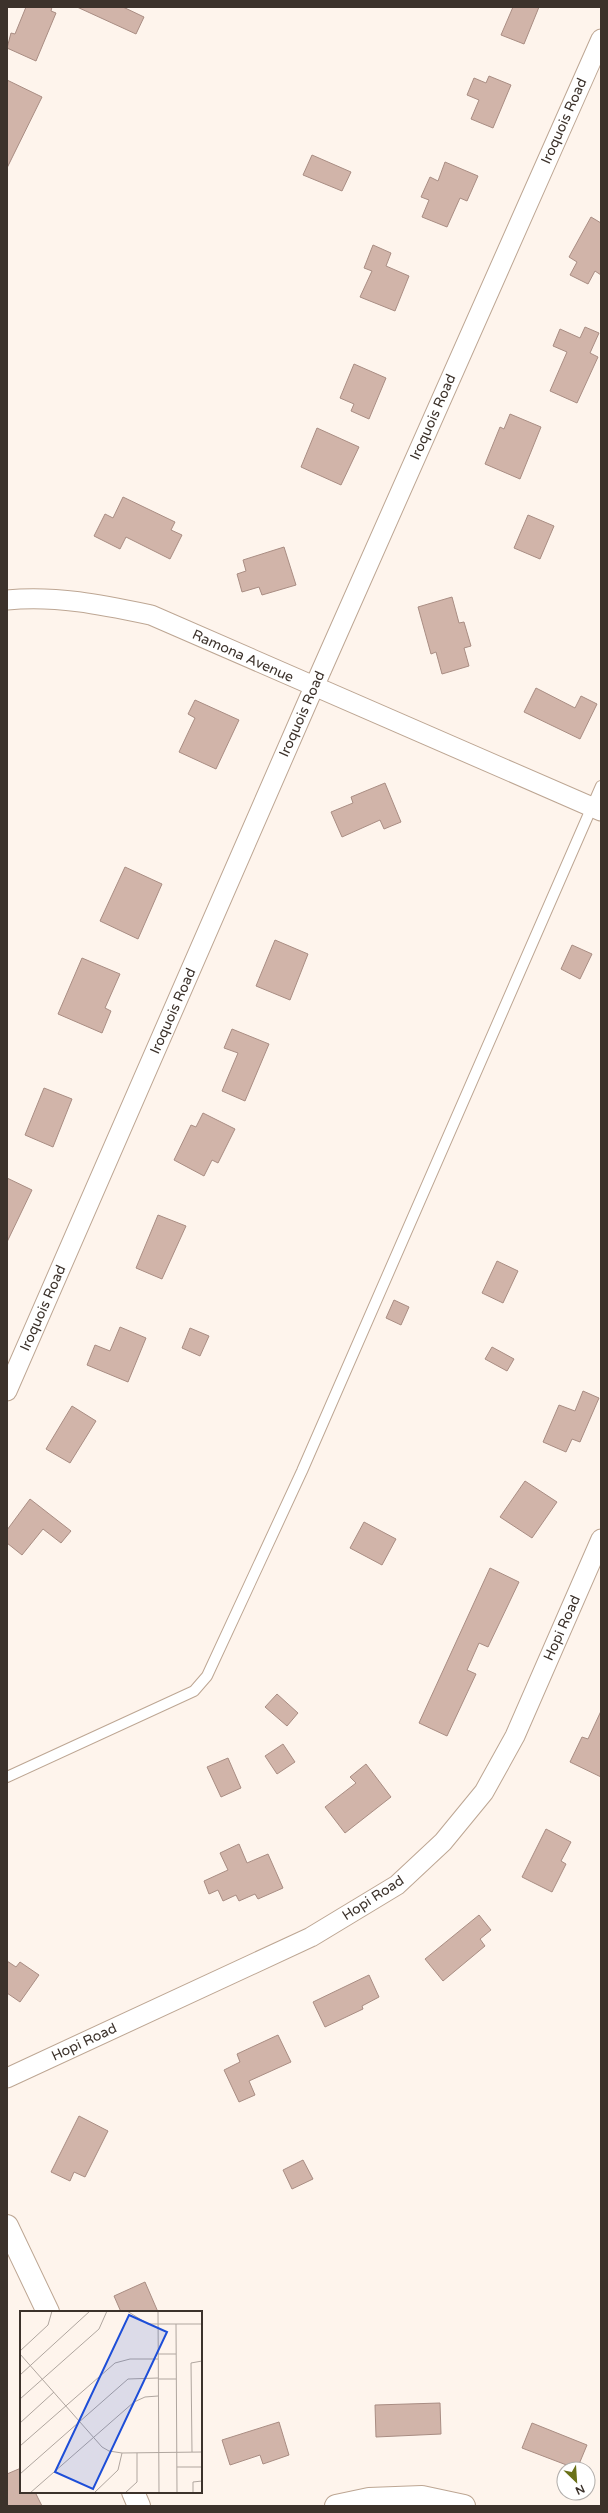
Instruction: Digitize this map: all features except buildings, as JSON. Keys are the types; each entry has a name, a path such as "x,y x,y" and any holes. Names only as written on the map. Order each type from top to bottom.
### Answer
{"street":[{"name":"Iroquois Road","path":"7,1391 314,686 601,39"},
{"name":"Ramona Avenue","path":"7,600 31,597 94,603 151,615 596,809"},
{"name":"Hopi Road","path":"7,2078 311,1937 397,1885 443,1842 484,1792 515,1736 601,1539"},
{"path":"7,2226 48,2311"},
{"path":"133,2493 139,2506"},
{"path":"336,2506 369,2500 422,2498 464,2506"}],"lane":[{"path":"7,1777 194,1690 215,1664 306,1464 596,809 601,786"}]}
